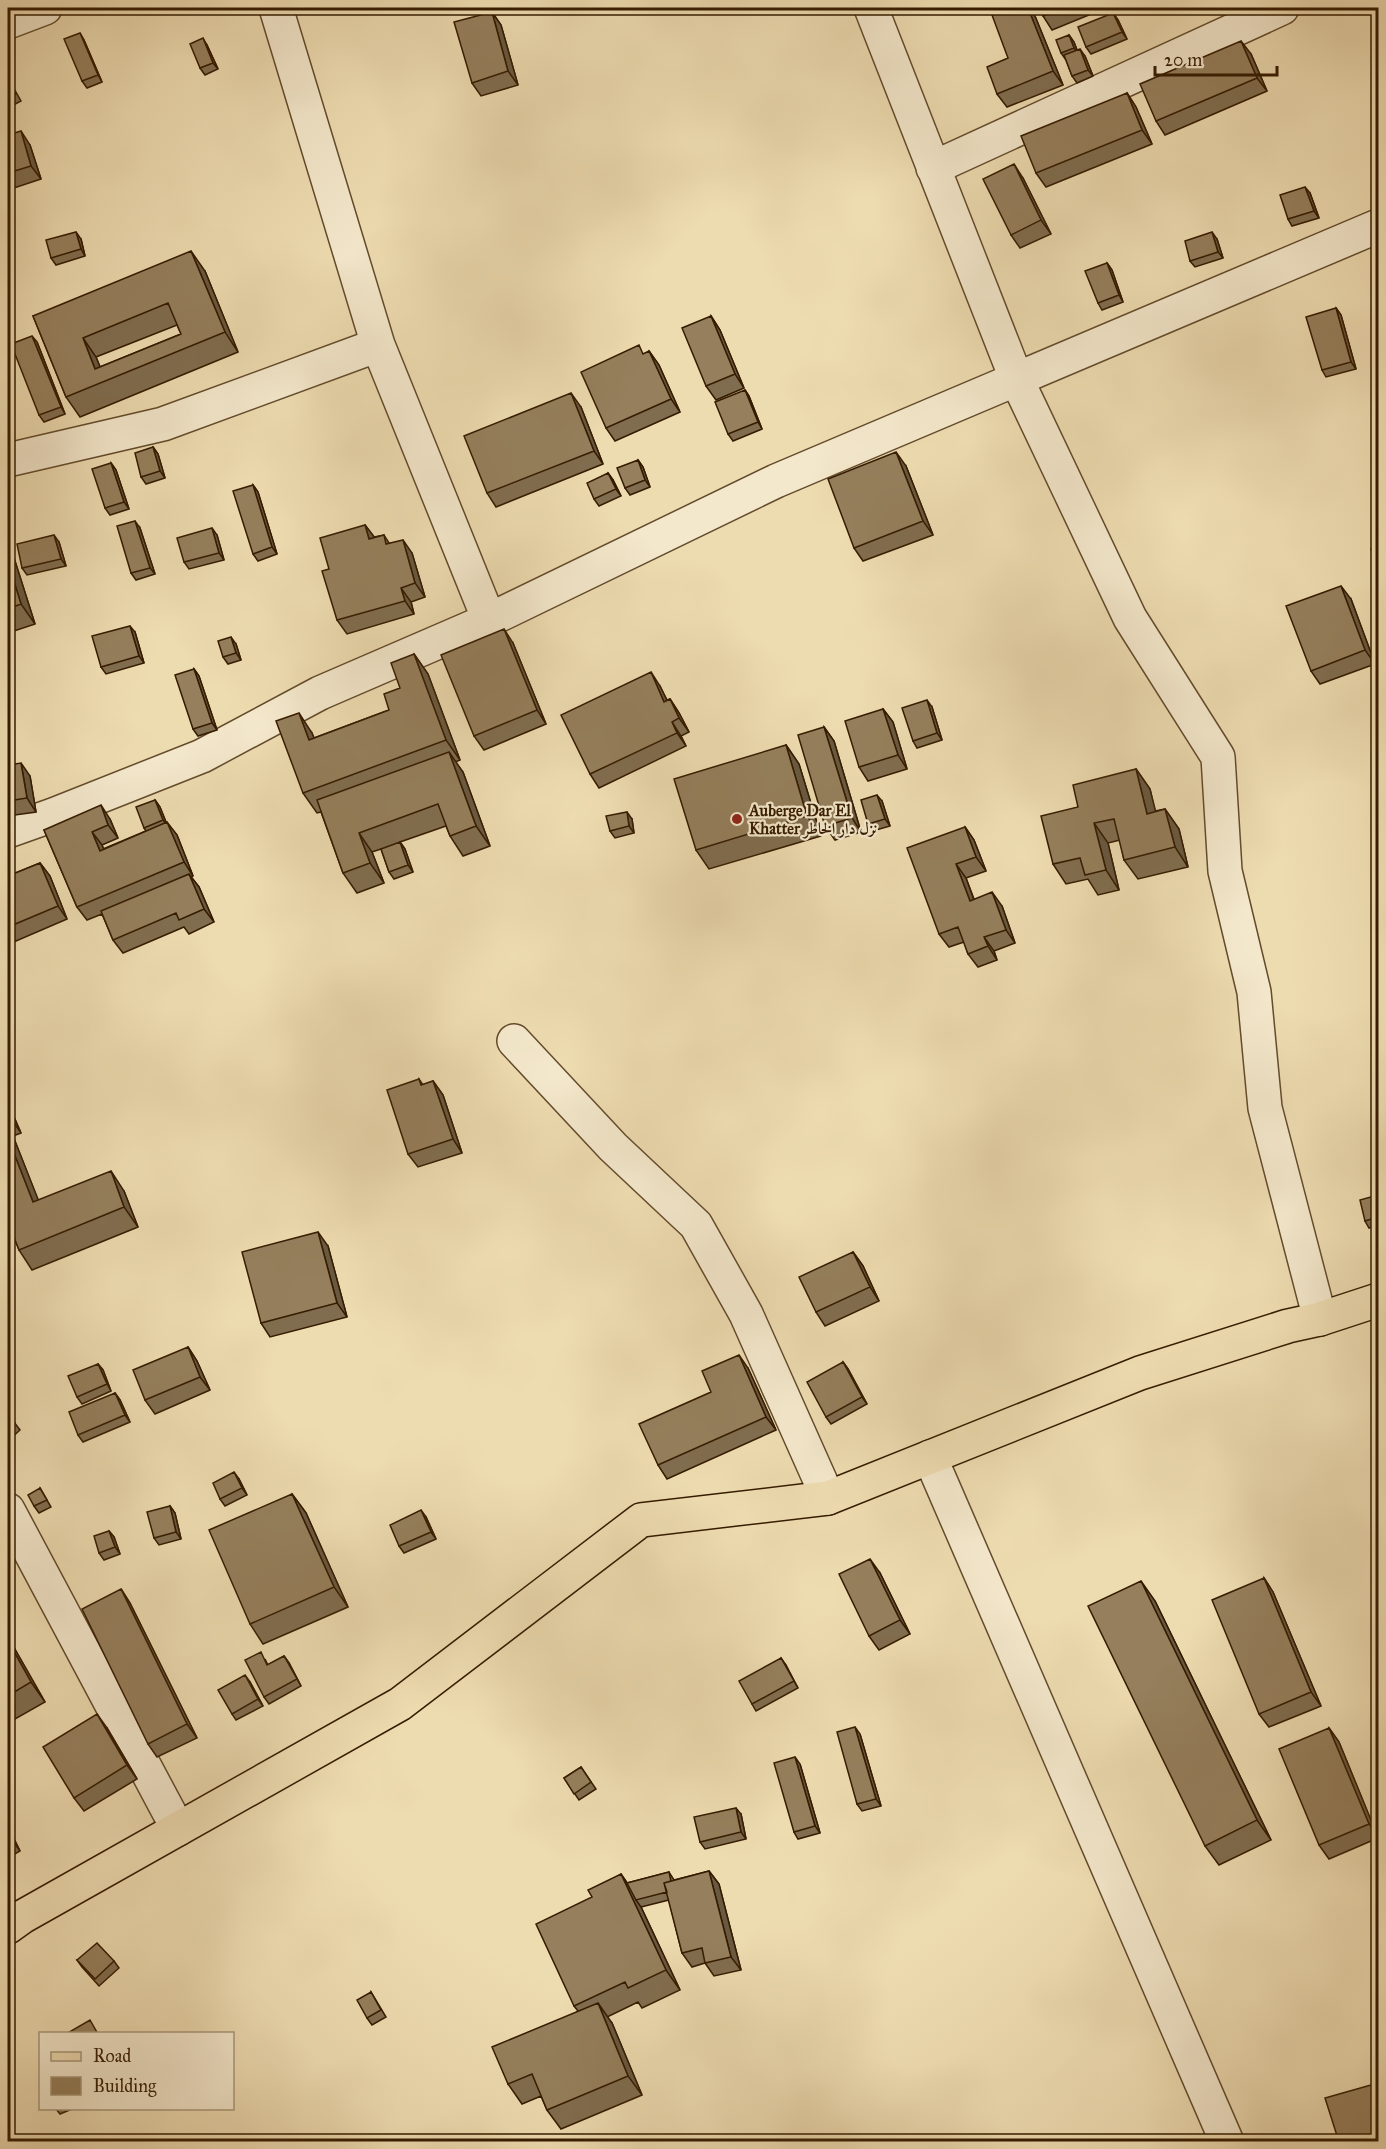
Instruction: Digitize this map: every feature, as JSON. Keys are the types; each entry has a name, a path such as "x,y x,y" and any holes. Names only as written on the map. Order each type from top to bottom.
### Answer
{"main road":[{"path":"8,1927 400,1704 641,1520 828,1498 1140,1373 1378,1300"}],"street":[{"path":"8,22 45,8"},
{"path":"276,8 378,345 489,620"},
{"path":"871,8 1016,378 1130,618 1218,757 1225,871 1254,992 1265,1108 1320,1319"},
{"path":"933,168 1282,8"},
{"path":"8,831 202,756 320,693 489,620 776,481 1378,226"},
{"path":"8,460 163,424 378,345"},
{"path":"514,1041 613,1147 696,1225 746,1314 828,1498"},
{"path":"930,1457 1227,2142"},
{"path":"8,1510 178,1829"}],"building":[{"path":"1012,8 1028,8 1053,71 997,94 987,67 1008,58 992,15"},
{"path":"1039,8 1064,8 1043,16"},
{"path":"492,12 508,71 472,83 454,22"},
{"path":"1113,13 1122,32 1086,47 1078,27"},
{"path":"80,33 98,75 82,81 64,39"},
{"path":"1069,35 1074,48 1061,53 1056,40"},
{"path":"203,38 213,63 200,68 190,44"},
{"path":"1241,41 1257,78 1156,121 1140,84"},
{"path":"1080,49 1088,70 1072,76 1064,55"},
{"path":"8,79 16,94 8,99"},
{"path":"1127,93 1142,130 1036,173 1021,136"},
{"path":"21,131 31,166 8,173 8,135"},
{"path":"1014,164 1041,220 1011,235 983,179"},
{"path":"1305,187 1314,211 1288,219 1280,195"},
{"path":"76,232 81,249 51,258 46,240"},
{"path":"1212,232 1218,252 1190,261 1185,241"},
{"path":"191,251 225,332 66,397 33,316","holes":["168,303 181,334 95,369 83,338"]},
{"path":"1107,263 1119,295 1098,303 1085,271"},
{"path":"1336,308 1351,362 1322,370 1306,317"},
{"path":"711,316 735,374 706,386 682,328"},
{"path":"32,336 61,407 39,415 11,344"},
{"path":"639,345 643,354 649,351 671,399 606,428 581,372"},
{"path":"745,390 758,422 728,434 715,402"},
{"path":"571,393 594,451 487,493 464,436"},
{"path":"153,447 160,471 141,477 135,453"},
{"path":"896,452 923,521 854,548 828,479"},
{"path":"638,460 645,480 625,488 617,468"},
{"path":"111,463 124,502 105,508 92,469"},
{"path":"608,473 616,489 594,499 587,483"},
{"path":"253,485 272,547 253,554 233,491"},
{"path":"135,521 150,568 131,573 117,526"},
{"path":"365,525 369,539 384,535 386,544 403,540 415,583 401,588 405,601 337,620 322,571 329,569 320,538"},
{"path":"212,528 219,553 184,562 177,538"},
{"path":"54,535 61,559 22,568 17,544"},
{"path":"1378,546 1378,568 1371,549"},
{"path":"8,562 21,604 8,609"},
{"path":"1341,586 1365,650 1311,671 1286,606"},
{"path":"130,626 139,656 101,667 92,636"},
{"path":"504,629 537,710 474,736 441,655"},
{"path":"231,637 236,653 223,657 218,641"},
{"path":"414,654 446,740 303,793 276,721 299,713 309,740 389,710 384,694 400,688 391,663"},
{"path":"194,669 212,723 193,729 175,675"},
{"path":"651,672 664,702 670,699 679,718 672,722 677,733 590,774 561,715"},
{"path":"927,700 937,733 913,741 902,708"},
{"path":"883,709 898,755 859,767 845,721"},
{"path":"824,727 852,818 825,826 798,735"},
{"path":"786,745 807,816 696,850 674,779"},
{"path":"449,752 476,826 450,836 438,804 359,833 370,863 343,873 317,800"},
{"path":"21,763 27,798 8,801 8,765"},
{"path":"1136,769 1147,814 1165,809 1175,847 1124,860 1114,819 1094,823 1106,870 1085,875 1080,858 1053,864 1041,816 1078,807 1073,785"},
{"path":"877,795 885,819 868,824 861,800"},
{"path":"155,800 163,820 144,828 136,807"},
{"path":"101,805 108,825 92,832 100,851 167,822 184,862 77,907 44,830"},
{"path":"627,812 629,826 610,831 606,816"},
{"path":"965,827 976,857 956,864 970,901 992,892 1006,930 984,937 988,946 968,954 958,927 939,934 907,848"},
{"path":"400,842 408,865 389,872 381,849"},
{"path":"40,863 58,906 8,927 8,876"},
{"path":"189,874 204,909 179,920 176,913 113,940 101,911"},
{"path":"419,1079 421,1085 433,1081 453,1139 408,1154 387,1090"},
{"path":"8,1138 33,1202 111,1171 124,1207 19,1250 8,1222"},
{"path":"1378,1195 1378,1217 1365,1221 1360,1200"},
{"path":"318,1232 337,1303 261,1323 242,1252"},
{"path":"853,1252 870,1287 816,1312 799,1277"},
{"path":"188,1347 200,1377 145,1400 133,1370"},
{"path":"739,1355 766,1417 658,1465 639,1424 711,1392 702,1371"},
{"path":"843,1362 862,1397 826,1417 807,1382"},
{"path":"98,1364 107,1384 77,1397 68,1376"},
{"path":"115,1393 125,1415 78,1435 69,1412"},
{"path":"8,1414 15,1423 8,1430"},
{"path":"234,1472 242,1488 220,1499 213,1483"},
{"path":"40,1488 47,1500 34,1506 28,1495"},
{"path":"292,1494 334,1587 250,1624 209,1530"},
{"path":"170,1506 176,1532 154,1538 147,1512"},
{"path":"421,1510 431,1532 399,1546 390,1525"},
{"path":"109,1531 115,1547 99,1553 94,1536"},
{"path":"870,1559 900,1620 869,1636 839,1574"},
{"path":"1264,1578 1311,1692 1259,1714 1212,1600"},
{"path":"1141,1581 1257,1820 1205,1846 1088,1606"},
{"path":"121,1589 187,1724 148,1744 82,1609"},
{"path":"8,1641 31,1682 8,1696"},
{"path":"261,1652 267,1665 284,1656 297,1679 264,1697 245,1660"},
{"path":"781,1658 794,1681 752,1704 739,1681"},
{"path":"245,1675 258,1699 232,1714 218,1690"},
{"path":"97,1714 127,1765 74,1798 43,1747"},
{"path":"855,1727 876,1799 857,1804 837,1732"},
{"path":"1329,1728 1369,1824 1319,1845 1279,1749"},
{"path":"795,1757 815,1826 794,1832 774,1763"},
{"path":"581,1767 591,1782 574,1794 564,1778"},
{"path":"736,1808 741,1832 700,1842 694,1817"},
{"path":"8,1830 15,1844 8,1849"},
{"path":"709,1871 731,1957 705,1963 702,1948 682,1953 664,1883"},
{"path":"669,1872 671,1881 664,1883 667,1892 636,1900 627,1883"},
{"path":"621,1874 666,1970 628,1988 625,1982 574,2006 536,1924 592,1897 588,1890"},
{"path":"97,1943 114,1961 95,1979 77,1960"},
{"path":"371,1992 381,2010 367,2018 357,2000"},
{"path":"598,2003 628,2076 547,2110 532,2074 508,2084 492,2047"},
{"path":"90,2020 97,2032 69,2032"},
{"path":"1378,2083 1378,2142 1339,2142 1325,2098"}],"place":[{"name":"Auberge Dar El Khatter نزل دار الخاطر","path":"737,819"}]}
